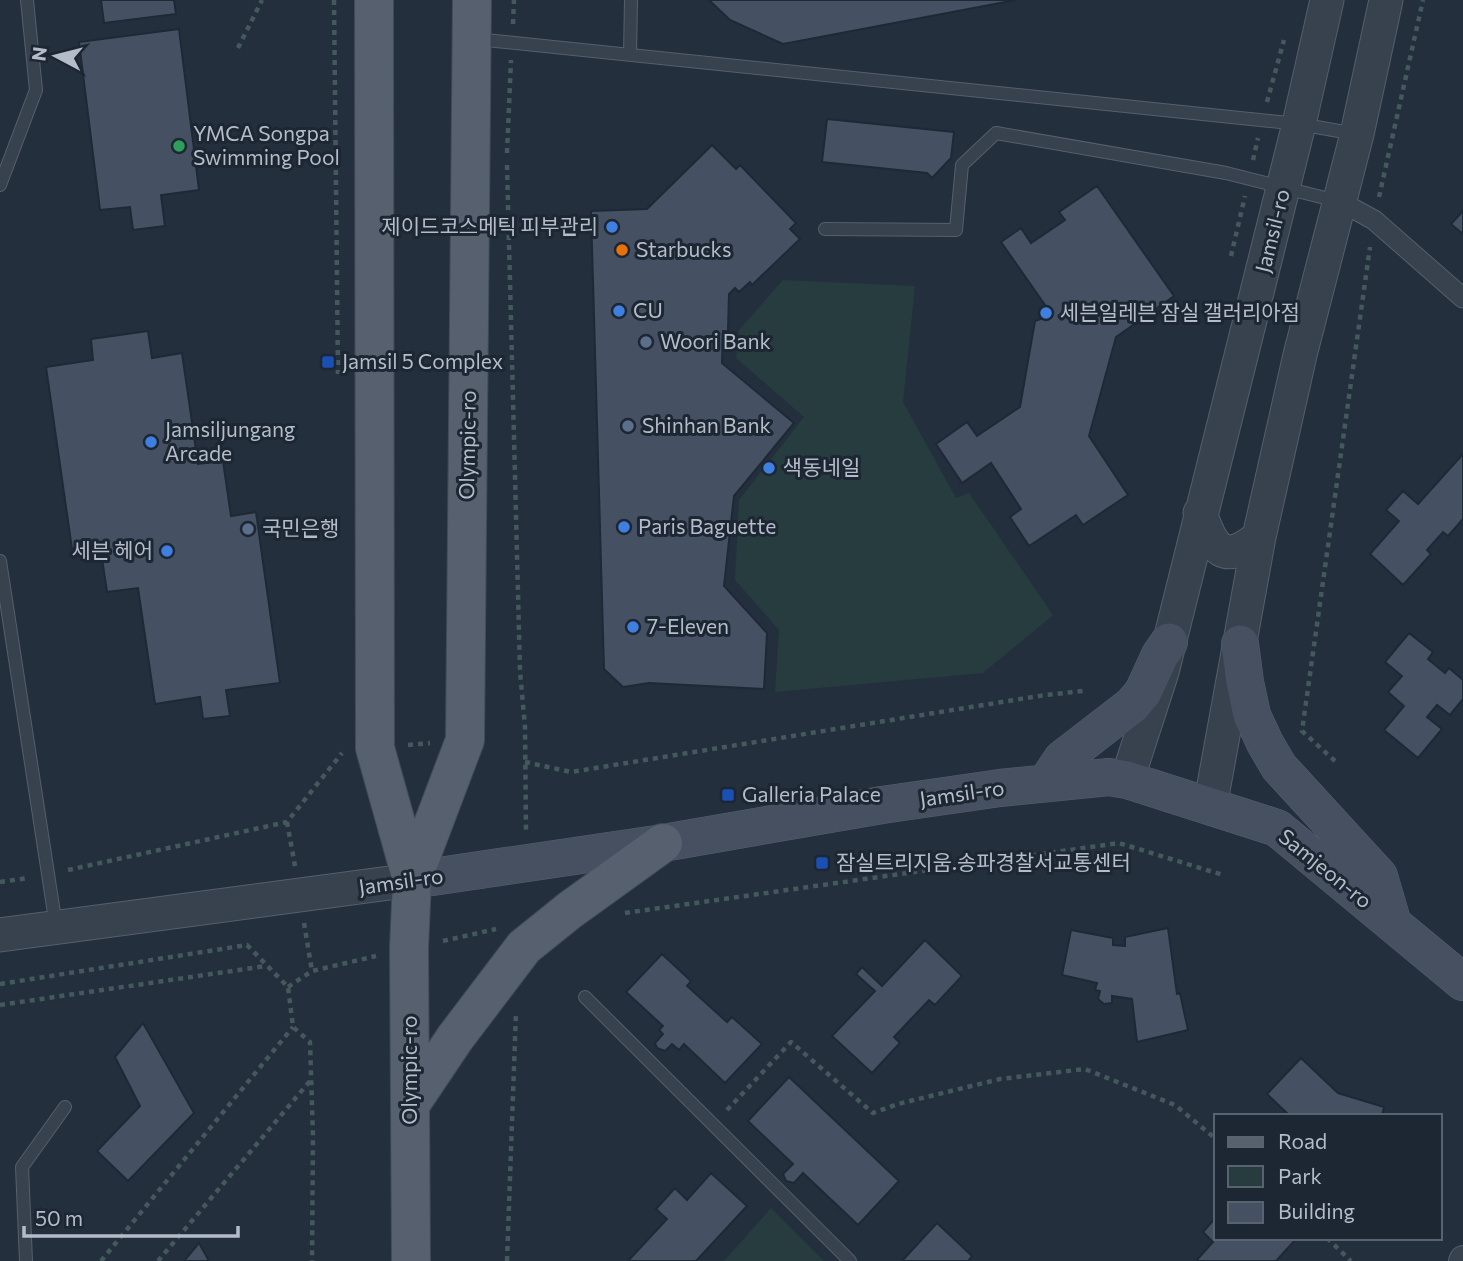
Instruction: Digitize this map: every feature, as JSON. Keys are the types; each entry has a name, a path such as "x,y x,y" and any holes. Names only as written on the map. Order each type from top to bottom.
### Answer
{"main road":[{"name":"Olympic-ro","path":"374,0 375,748 412,880 409,948 411,1261"},
{"name":"Olympic-ro","path":"412,880 465,740 472,0"},
{"path":"1046,783 1062,759 1132,705 1143,692 1169,642"},
{"path":"1240,644 1252,715 1265,743 1279,767 1379,876 1392,924"},
{"name":"Jamsil-ro","path":"412,880 663,843 882,805 1046,783 1109,777 1126,780"},
{"name":"Samjeon-ro","path":"1126,780 1276,828 1463,982"},
{"path":"410,1105 524,947 663,843"}],"street":[{"name":"Jamsil-ro","path":"1126,780 1162,672 1299,124 1327,0"},
{"path":"1210,807 1259,537 1300,355 1341,202 1387,0"},
{"path":"1341,202 1374,220 1463,298"},
{"path":"1200,513 1207,533 1215,547 1222,552 1234,553 1259,537"},
{"name":"Jamsil-ro","path":"0,935 412,880"}],"lane":[{"path":"0,186 36,90 27,0"},
{"path":"630,55 631,0"},
{"path":"472,38 1299,124 1357,134"},
{"path":"825,229 956,230 962,165 996,133 1226,173 1341,202"},
{"path":"0,561 56,927"},
{"path":"585,997 850,1261"},
{"path":"26,1261 22,1167 65,1107"}],"path":[{"path":"238,48 262,0"},
{"path":"514,0 506,157 520,671 525,762 571,772 1083,691"},
{"path":"1335,761 1302,731 1374,220 1423,0"},
{"path":"1256,145 1287,27"},
{"path":"0,882 48,875 287,822 344,750"},
{"path":"618,914 1119,843 1223,876"},
{"path":"0,984 247,945 288,987 293,1027 310,1042 313,1136 312,1261"},
{"path":"0,1006 267,965"},
{"path":"288,987 312,971"},
{"path":"507,1261 517,1000"},
{"path":"101,1261 293,1027"},
{"path":"713,1124 791,1042 873,1113 898,1104 1000,1079 1085,1069 1175,1105 1214,1137"},
{"path":"158,1261 311,1080"},
{"path":"1330,1240 1351,1261"}],"green space":[{"path":"783,280 915,286 903,402 956,498 969,493 1053,615 983,673 775,692 779,630 735,580 739,500 804,417 736,358 739,330"},
{"path":"771,1208 824,1261 724,1261"}],"building":[{"path":"101,0 174,0 176,14 104,23"},
{"path":"709,0 1016,0 783,44 730,20"},
{"path":"179,29 199,190 161,195 165,226 133,230 130,207 100,210 79,42"},
{"path":"827,119 954,132 951,158 932,178 927,173 822,162"},
{"path":"712,145 736,169 740,165 796,223 790,229 800,239 752,285 750,282 739,292 735,288 729,294 728,331 723,331 722,363 794,423 734,496 724,586 767,633 764,689 649,683 623,687 604,669 591,211 647,209"},
{"path":"1097,186 1174,296 1116,337 1089,436 1128,495 1083,525 1076,515 1029,546 1010,517 1021,509 991,463 962,483 936,444 967,422 977,436 1020,407 1035,321 1052,315 1001,242 1021,228 1031,243 1065,220 1059,212"},
{"path":"1463,211 1463,234 1451,224"},
{"path":"148,331 152,358 182,353 198,464 223,461 231,516 256,512 280,683 226,690 230,716 203,719 200,697 155,704 138,588 107,592 100,545 72,549 46,367 93,360 91,339"},
{"path":"1463,454 1463,519 1448,536 1443,532 1427,550 1431,554 1403,585 1370,554 1399,521 1386,510 1403,491 1418,504"},
{"path":"1409,633 1433,652 1428,659 1445,673 1449,668 1463,680 1463,699 1450,715 1437,705 1427,717 1442,729 1418,758 1384,730 1404,706 1388,692 1402,676 1385,662"},
{"path":"1168,928 1177,994 1180,993 1188,1030 1137,1042 1132,999 1112,996 1112,1003 1104,1004 1098,999 1100,991 1095,990 1097,983 1062,975 1071,930 1113,938 1113,945 1125,946 1125,937"},
{"path":"925,940 962,976 935,1005 929,1000 894,1037 900,1043 872,1073 832,1036 875,991 856,974 862,967 882,986"},
{"path":"662,954 691,981 687,986 727,1022 732,1017 762,1044 725,1083 684,1044 679,1050 672,1044 665,1051 657,1048 655,1043 663,1034 659,1030 663,1026 626,992"},
{"path":"143,1023 194,1113 128,1181 97,1151 140,1106 115,1057"},
{"path":"1301,1058 1338,1093 1384,1107 1382,1114 1288,1114 1267,1094"},
{"path":"789,1077 899,1181 858,1225 803,1173 794,1183 786,1181 783,1174 793,1164 748,1121"},
{"path":"711,1173 747,1206 696,1261 628,1261 667,1219 656,1209 675,1188 687,1200"},
{"path":"1214,1219 1214,1240 1295,1240 1276,1261 1196,1261 1213,1242 1203,1232"},
{"path":"937,1223 972,1256 968,1261 902,1261"},
{"path":"199,1243 209,1261 184,1261"}],"place":[{"name":"YMCA Songpa Swimming Pool","path":"179,146"},
{"name":"제이드코스메틱 피부관리","path":"612,227"},
{"name":"Starbucks","path":"622,250"},
{"name":"CU","path":"619,311"},
{"name":"세븐일레븐 잠실 갤러리아점","path":"1046,313"},
{"name":"Woori Bank","path":"646,342"},
{"name":"Jamsil 5 Complex","path":"328,362"},
{"name":"Shinhan Bank","path":"628,426"},
{"name":"Jamsiljungang Arcade","path":"151,442"},
{"name":"색동네일","path":"769,468"},
{"name":"Paris Baguette","path":"624,527"},
{"name":"국민은행","path":"248,529"},
{"name":"세븐 헤어","path":"167,551"},
{"name":"7-Eleven","path":"633,627"},
{"name":"Galleria Palace","path":"728,795"},
{"name":"잠실트리지움.송파경찰서교통센터","path":"822,863"}]}
